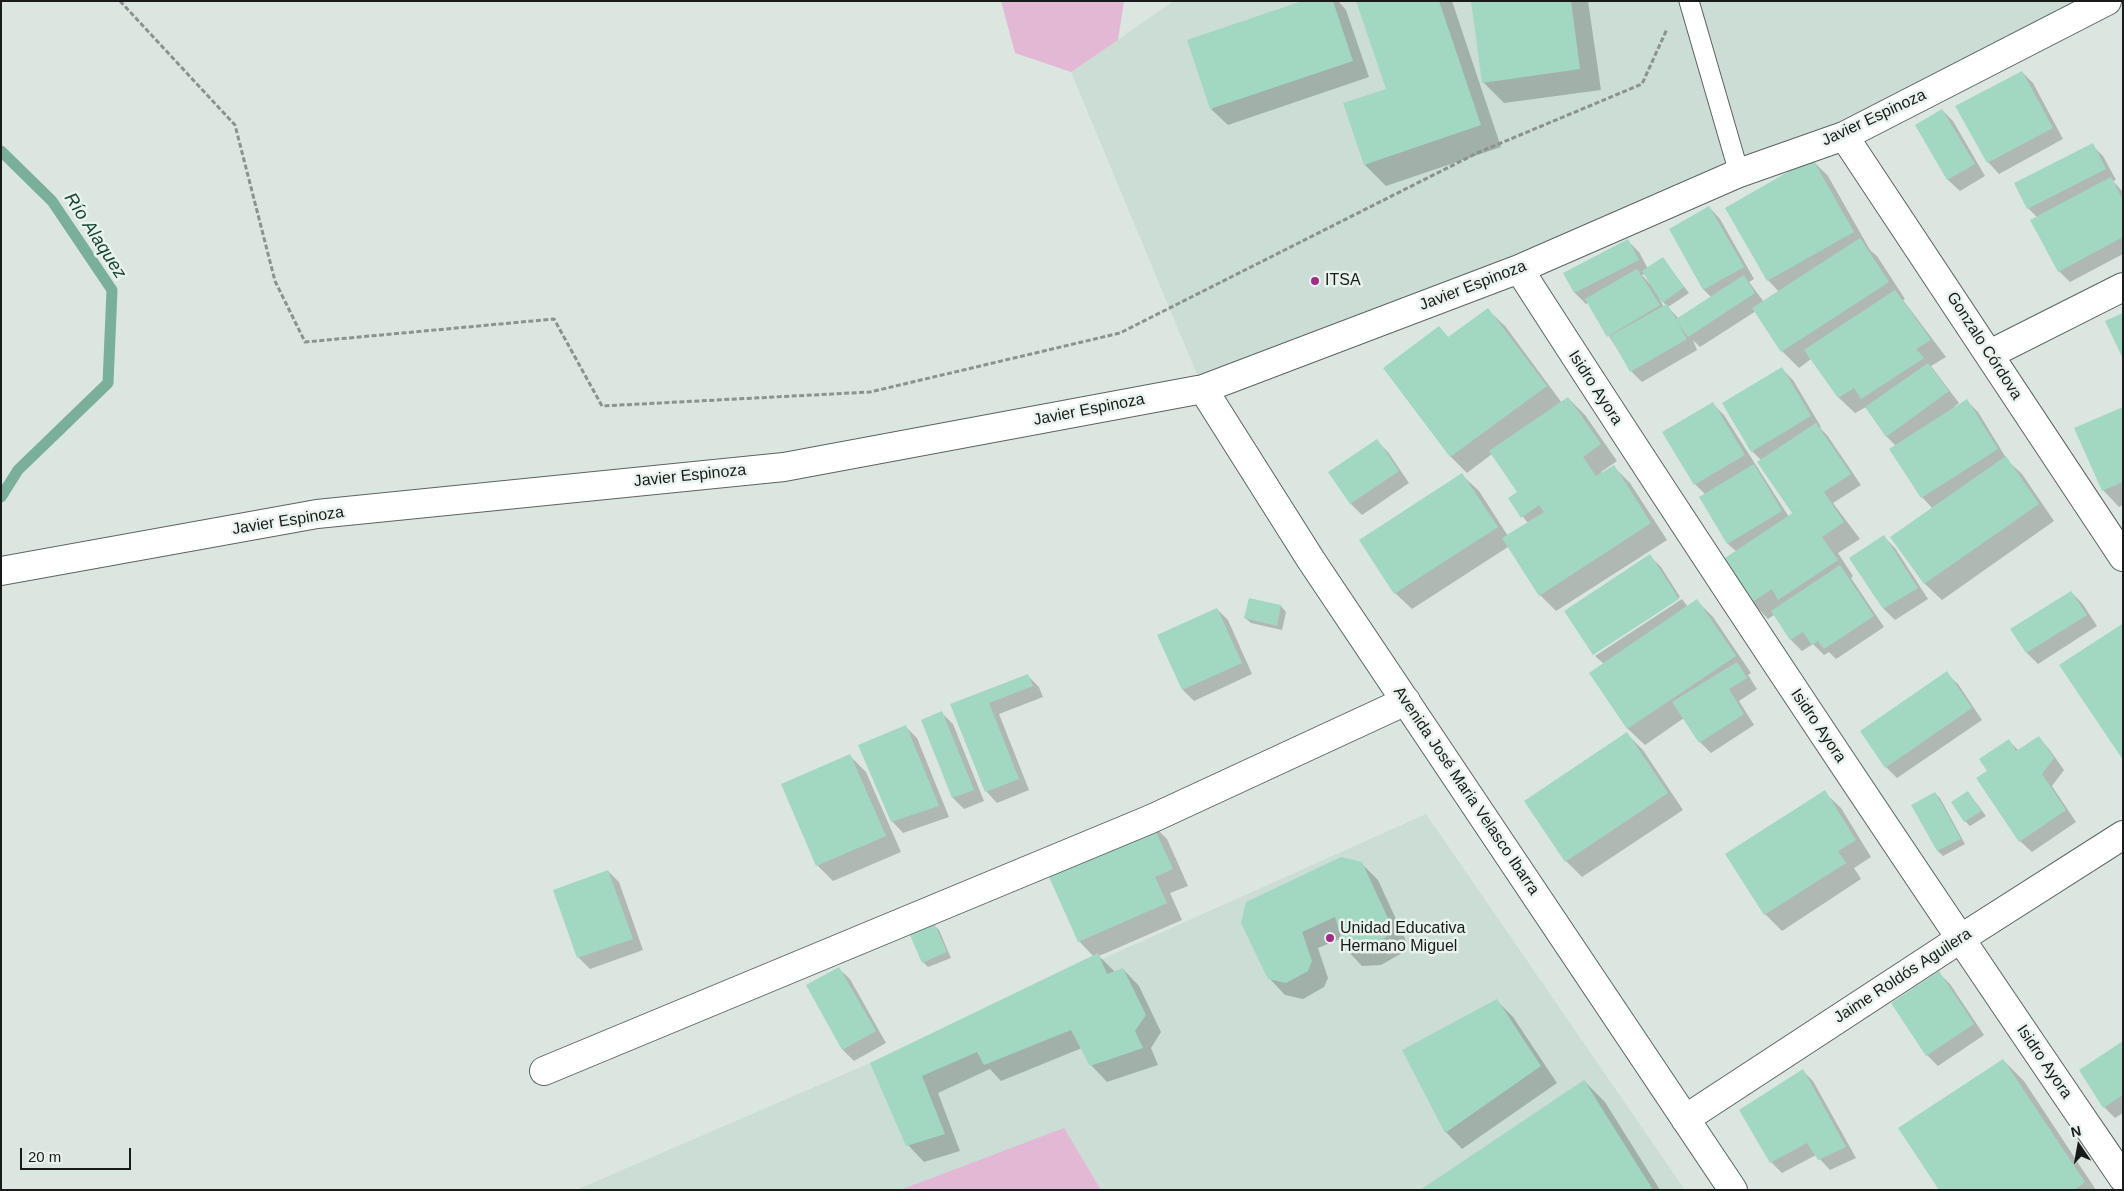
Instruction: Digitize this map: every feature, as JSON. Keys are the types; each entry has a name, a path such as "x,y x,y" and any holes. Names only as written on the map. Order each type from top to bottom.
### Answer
{"street":[{"name":"Javier Espinoza","path":"1,571 318,514 784,467 1203,389 1519,269 1739,173 1844,136 2107,1"},
{"name":"Gonzalo Córdova","path":"1844,136 1990,354 2123,558"},
{"name":"Isidro Ayora","path":"1519,269 1680,519 1960,939 2123,1178"},
{"path":"1990,354 2123,287"},
{"name":"Avenida José Maria Velasco Ibarra","path":"1203,389 1311,560 1733,1190"},
{"path":"544,1071 1151,819 1406,701"},
{"name":"Jaime Roldós Aguilera","path":"1685,1119 2123,835"}],"lane":[{"path":"1690,1 1739,173"}],"path":[{"path":"120,1 235,125 276,281 305,342 554,319 602,406 870,392 1120,333 1478,152 1642,84 1668,26"}],"shaded area":[{"path":"1001,1 1124,1 1118,40 1071,72 1015,53"},
{"name":"ITSA","path":"1174,1 2119,1 1844,136 1203,389 1071,72"},
{"name":"Unidad Educativa Hermano Miguel","path":"1426,814 1685,1190 576,1190 870,1063"},
{"path":"1064,1128 1101,1190 900,1190"}],"building":[{"path":"1302,1 1333,1 1353,61 1210,109 1187,40"},
{"path":"1356,1 1439,1 1481,125 1364,165 1343,103 1386,89"},
{"path":"1471,1 1571,1 1580,69 1482,83"},
{"path":"2022,71 2053,128 1987,163 1955,106"},
{"path":"1942,109 1975,164 1947,180 1915,125"},
{"path":"2093,143 2106,169 2027,209 2014,183"},
{"path":"1812,158 1854,232 1767,281 1725,208"},
{"path":"2111,177 2123,200 2123,237 2058,272 2030,220"},
{"path":"1709,206 1744,267 1703,290 1669,229"},
{"path":"1860,238 1889,282 1781,352 1752,308"},
{"path":"1628,239 1639,260 1574,293 1563,273"},
{"path":"1663,257 1684,287 1662,303 1642,271"},
{"path":"1637,269 1660,305 1607,337 1585,299"},
{"path":"1744,275 1755,293 1688,337 1677,322 1687,339 1630,372 1610,336 1667,304 1676,319"},
{"path":"1895,290 1931,340 1916,349 1924,358 1861,399 1854,388 1838,398 1804,350"},
{"path":"1488,308 1547,386 1450,457 1383,368 1439,326 1448,337"},
{"path":"2123,313 2123,359 2105,321"},
{"path":"1928,363 1949,391 1886,437 1865,407"},
{"path":"1782,367 1811,416 1751,452 1722,403"},
{"path":"1568,397 1601,444 1583,457 1596,476 1614,465 1651,523 1539,596 1502,538 1544,512 1539,505 1521,518 1508,498 1517,492 1489,451"},
{"path":"1967,399 1998,449 1921,498 1889,449"},
{"path":"1713,402 1745,455 1694,485 1662,432"},
{"path":"2123,407 2123,482 2102,491 2074,428"},
{"path":"1816,423 1851,474 1792,513 1757,462"},
{"path":"1377,439 1399,471 1350,504 1328,472"},
{"path":"2006,456 2039,504 1924,584 1890,537"},
{"path":"1754,464 1782,511 1727,544 1699,497"},
{"path":"1462,473 1498,527 1394,594 1359,540"},
{"path":"1824,492 1844,522 1822,537 1838,560 1778,600 1772,589 1751,603 1722,560"},
{"path":"1884,535 1918,588 1883,609 1849,558"},
{"path":"1650,554 1679,599 1593,655 1564,611"},
{"path":"1840,565 1874,616 1824,649 1818,641 1812,645 1803,632 1790,640 1771,611"},
{"path":"2071,591 2087,615 2026,653 2010,629"},
{"path":"1249,598 1281,605 1277,626 1244,618"},
{"path":"1697,599 1736,656 1627,729 1589,673"},
{"path":"1217,608 1242,663 1182,690 1157,635"},
{"path":"2123,625 2123,760 2059,665"},
{"path":"1737,662 1747,678 1729,689 1744,714 1699,743 1672,702"},
{"path":"1947,671 1972,708 1885,768 1860,731"},
{"path":"1028,674 1033,686 989,703 1019,779 985,792 950,704"},
{"path":"942,711 974,790 952,798 921,720"},
{"path":"906,725 939,806 891,822 858,745"},
{"path":"1627,732 1668,793 1565,862 1524,801"},
{"path":"2039,736 2054,758 2042,774 2066,810 2019,842 1976,778 1987,771 1979,759 2009,739 2016,751"},
{"path":"850,754 886,836 816,866 781,784"},
{"path":"1825,790 1856,840 1838,851 1846,863 1764,915 1725,854"},
{"path":"1968,791 1981,811 1964,822 1951,802"},
{"path":"1935,792 1961,839 1937,851 1911,805"},
{"path":"1151,821 1173,869 1155,877 1167,903 1078,942 1045,868"},
{"path":"1341,857 1362,862 1391,925 1386,937 1364,949 1345,950 1335,917 1302,932 1312,961 1308,971 1286,983 1268,979 1241,923 1246,902"},
{"path":"608,870 633,939 577,958 553,890"},
{"path":"934,923 947,952 922,963 909,933"},
{"path":"1098,953 1107,974 1123,968 1146,1015 1135,1031 1143,1048 1090,1066 1071,1030 984,1065 977,1052 922,1076 945,1134 906,1146 870,1063"},
{"path":"839,967 876,1031 842,1050 806,985"},
{"path":"1939,971 1974,1024 1926,1056 1891,1003"},
{"path":"1497,999 1541,1066 1445,1133 1402,1050"},
{"path":"2123,1041 2123,1095 2103,1108 2079,1070"},
{"path":"2003,1059 2085,1182 2074,1190 1939,1190 1898,1128"},
{"path":"1803,1069 1846,1147 1818,1160 1807,1143 1770,1163 1739,1110"},
{"path":"1584,1080 1653,1190 1420,1190"}],"waterway":[{"name":"Río Alaquez","path":"1,151 52,201 112,290 108,383 18,470 1,497"}],"place":[{"name":"ITSA","path":"1315,281"},
{"name":"Unidad Educativa Hermano Miguel","path":"1330,938"}]}
